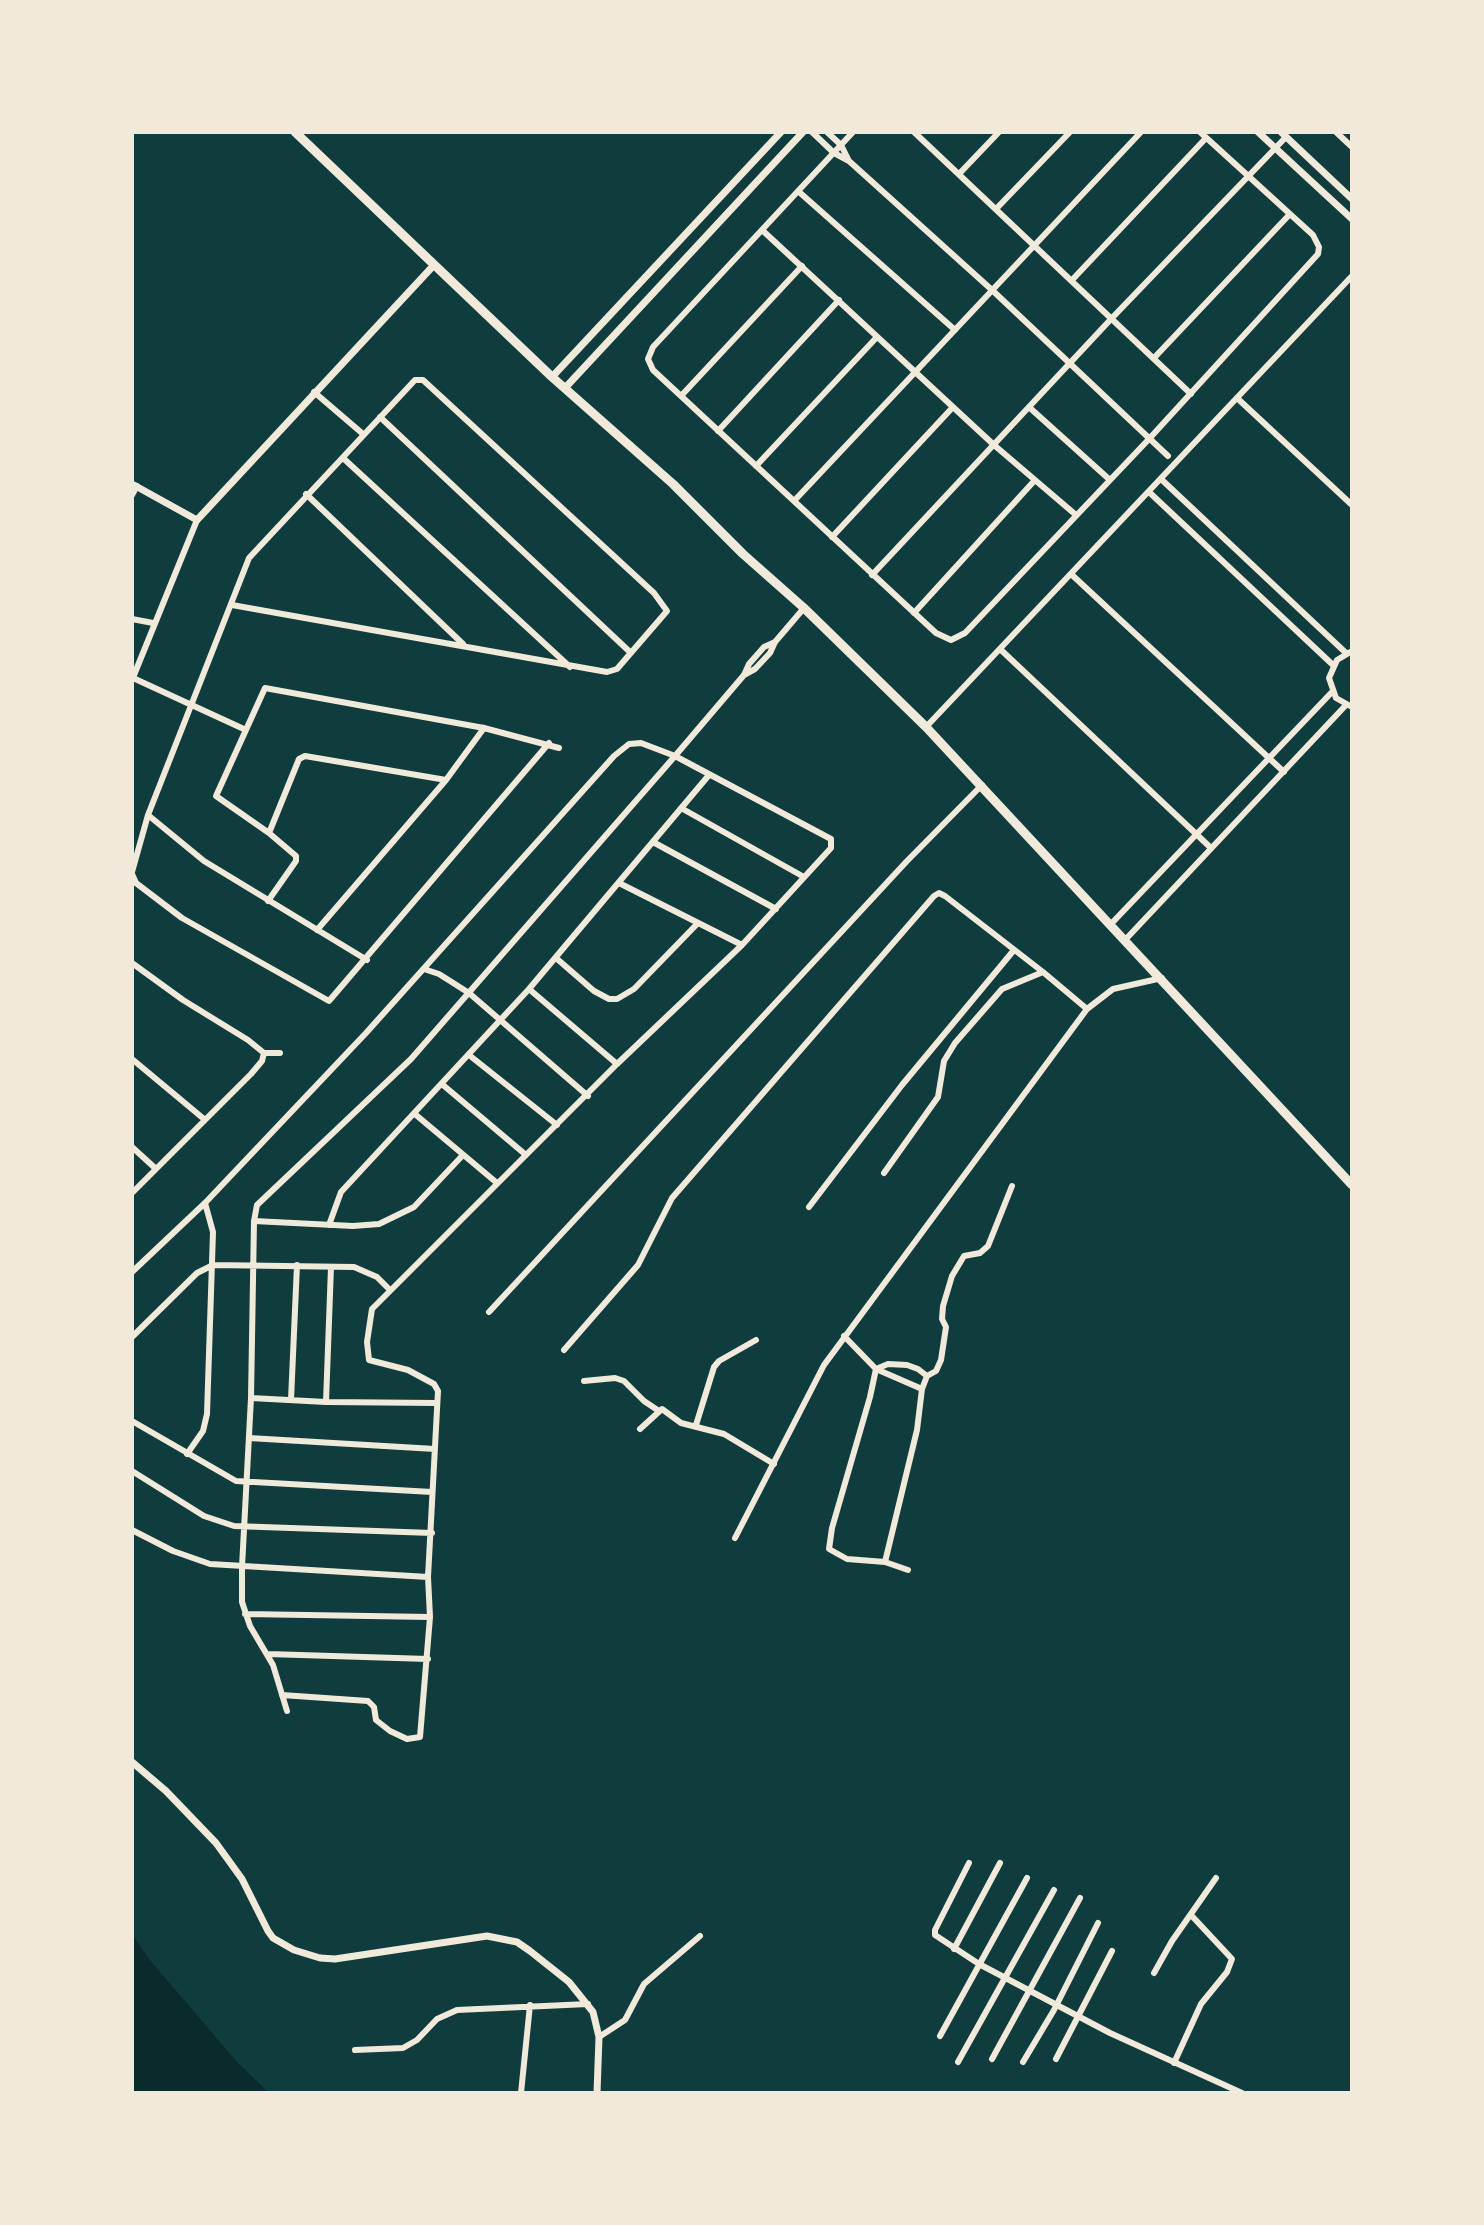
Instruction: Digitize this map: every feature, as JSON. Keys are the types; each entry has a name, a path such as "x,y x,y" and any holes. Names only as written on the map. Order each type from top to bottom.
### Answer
{"main road":[{"path":"295,132 552,377 673,484 926,727 1352,1185"}],"street":[{"path":"552,377 781,132"},
{"path":"565,388 803,132"},
{"path":"812,132 834,153 849,161 992,290 1168,456"},
{"path":"827,132 841,145 849,161"},
{"path":"853,132 653,347 648,359 653,370 872,575 936,633 951,640 965,633 1314,261 1319,247 1313,235 1200,132"},
{"path":"914,132 1073,279 1191,394"},
{"path":"920,138 926,132"},
{"path":"959,174 999,132"},
{"path":"996,209 1070,132"},
{"path":"794,501 1141,132"},
{"path":"1258,132 1352,219"},
{"path":"1336,132 1352,147"},
{"path":"872,575 1248,177 1275,148 1283,134 1352,199"},
{"path":"1073,279 1206,138"},
{"path":"798,191 955,330"},
{"path":"1154,358 1290,214"},
{"path":"762,230 994,445 1076,515"},
{"path":"246,730 192,703 132,679 153,623 197,520 434,265"},
{"path":"681,396 802,266"},
{"path":"926,727 1352,276"},
{"path":"718,431 839,300"},
{"path":"756,466 877,337"},
{"path":"232,605 607,672 617,669 667,611 654,593 423,380 415,380 251,555 148,815 132,873 136,883 182,918 329,1001 549,743"},
{"path":"314,392 363,434"},
{"path":"1237,398 1352,505"},
{"path":"832,537 953,407"},
{"path":"1030,408 1110,480"},
{"path":"380,417 631,653"},
{"path":"343,458 570,667"},
{"path":"1126,939 1349,706 1332,692 1329,678 1333,665 1349,652 1161,479"},
{"path":"914,613 1035,480"},
{"path":"132,495 134,485 197,520"},
{"path":"1149,492 1333,665"},
{"path":"306,494 464,645"},
{"path":"1071,574 1284,772"},
{"path":"287,1711 268,1654 245,1614 242,1567 251,1398 254,1221 261,1198 411,1059 675,756 744,675 749,664 764,647 775,642 804,608"},
{"path":"132,619 153,623"},
{"path":"1000,649 1211,848"},
{"path":"268,901 296,861 296,856 216,796 262,691 267,687 484,728 559,748"},
{"path":"1111,924 1332,692"},
{"path":"317,930 446,780 484,728"},
{"path":"132,1272 205,1203 424,969 623,748 635,742 675,756 829,837 831,848 742,945 617,1064 372,1309 367,1332 367,1358 408,1370 432,1383 438,1391 428,1577 428,1659 420,1737 407,1739 390,1731 376,1720 374,1707 368,1701 282,1695"},
{"path":"269,833 299,759 305,756 446,780"},
{"path":"329,1225 341,1192 501,1021 709,775"},
{"path":"489,1312 907,861 982,785"},
{"path":"681,808 804,877"},
{"path":"148,815 204,861 367,960"},
{"path":"653,842 776,909"},
{"path":"619,883 742,945"},
{"path":"564,1350 638,1265 672,1198 934,896 939,893 945,896 1087,1009"},
{"path":"556,958 594,991 609,999 617,999 634,989 698,923"},
{"path":"809,1207 902,1085 1014,950"},
{"path":"132,963 264,1053 280,1053"},
{"path":"424,969 439,974 469,993 588,1096"},
{"path":"884,1173 938,1097 944,1061 955,1043 1002,989 1043,972"},
{"path":"735,1538 824,1365 1087,1009 1113,989 1162,978"},
{"path":"529,989 617,1064"},
{"path":"132,1193 251,1074 264,1058 264,1053"},
{"path":"469,1055 557,1125"},
{"path":"132,1059 204,1119"},
{"path":"443,1085 526,1155"},
{"path":"416,1115 497,1183"},
{"path":"132,1147 155,1168"},
{"path":"254,1221 367,1226 399,1216 414,1207 462,1156"},
{"path":"885,1562 917,1430 922,1389 927,1376 936,1371 941,1360 946,1327 942,1319 943,1306 952,1276 964,1256 980,1253 988,1246 1012,1186"},
{"path":"187,1454 203,1431 207,1414 213,1223 205,1203"},
{"path":"132,1337 197,1273 213,1265 297,1265 364,1270 390,1290"},
{"path":"291,1400 297,1265"},
{"path":"326,1402 331,1267"},
{"path":"844,1336 876,1369 922,1389"},
{"path":"696,1425 714,1367 756,1340"},
{"path":"876,1369 888,1364 907,1365 927,1376"},
{"path":"876,1369 829,1546 832,1552 847,1559 885,1562 908,1570"},
{"path":"584,1381 615,1378 624,1381 659,1411"},
{"path":"251,1398 436,1403"},
{"path":"640,1429 665,1409 681,1423 724,1434 774,1464"},
{"path":"132,1421 226,1477 246,1482 432,1492"},
{"path":"249,1438 435,1449"},
{"path":"132,1471 204,1516 222,1523 432,1533"},
{"path":"132,1530 192,1559 242,1567 428,1577"},
{"path":"245,1614 430,1617"},
{"path":"268,1654 428,1659"},
{"path":"132,1762 166,1791 216,1843 242,1879 252,1904 273,1938 294,1950 335,1959 471,1938 501,1937 517,1942 530,1951 569,1982 588,2004 597,2021 597,2093"},
{"path":"969,1863 935,1935 979,1964 1079,2016 1242,2093"},
{"path":"954,1949 1000,1863"},
{"path":"940,2036 1027,1878"},
{"path":"1154,1973 1172,1941 1216,1878"},
{"path":"958,2062 1054,1890"},
{"path":"992,2059 1080,1898"},
{"path":"1174,2063 1201,2004 1227,1972 1232,1959 1191,1915"},
{"path":"1023,2062 1098,1923"},
{"path":"599,2037 625,2020 644,1984 700,1936"},
{"path":"1056,2059 1112,1951"},
{"path":"355,2050 403,2048 450,2012 588,2004"},
{"path":"521,2093 530,2005"}],"water":[{"path":"132,1934 149,1959 238,2063 269,2093 132,2093"}]}
